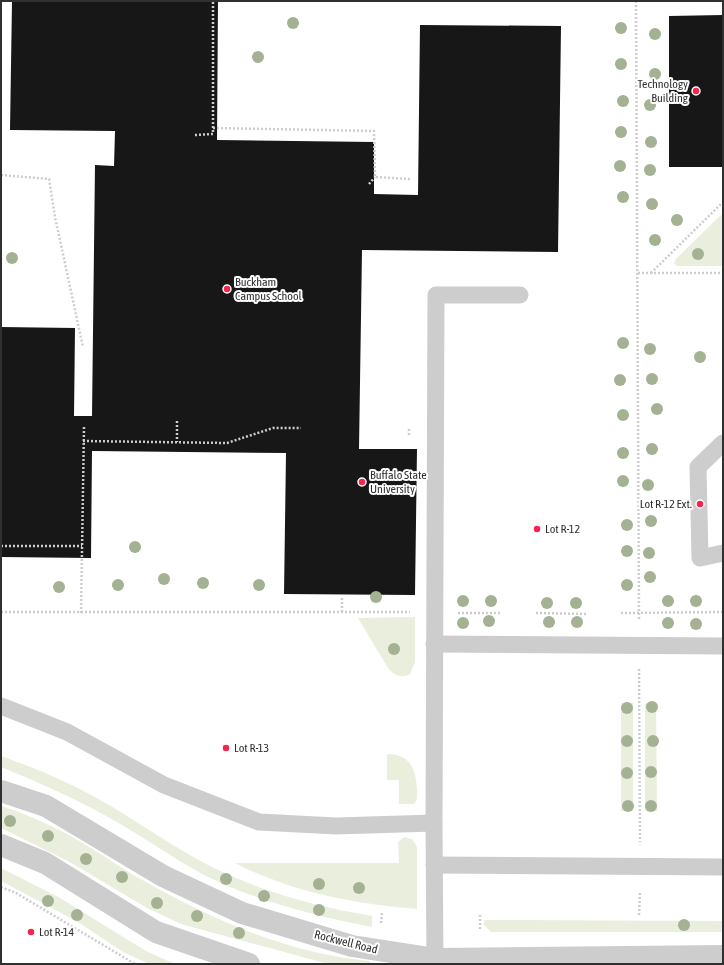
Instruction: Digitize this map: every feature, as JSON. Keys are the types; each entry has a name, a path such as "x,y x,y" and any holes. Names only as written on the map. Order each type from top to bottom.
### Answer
{"street":[{"name":"Rockwell Road","path":"1,791 46,806 163,876 242,913 352,946 436,961 723,956"},
{"path":"1,845 45,863 156,932 249,964"}],"lane":[{"path":"436,961 434,865 434,644 436,294 520,295"},
{"path":"723,443 698,467 700,558 723,553"},
{"path":"434,644 723,646"},
{"path":"1,706 67,732 164,785 259,822 336,826 434,823"},
{"path":"434,865 723,867"}],"path":[{"path":"195,135 213,134 213,1"},
{"path":"636,1 639,624"},
{"path":"213,128 374,131 375,177 369,184"},
{"path":"1,175 49,179 55,217 83,347"},
{"path":"375,177 410,179"},
{"path":"651,273 723,202"},
{"path":"638,273 723,273"},
{"path":"177,421 177,442"},
{"path":"81,613 84,427"},
{"path":"83,441 227,443 272,428 301,428"},
{"path":"1,546 82,546"},
{"path":"342,596 342,612"},
{"path":"1,612 409,612"},
{"path":"621,613 723,612"},
{"path":"457,613 500,613"},
{"path":"536,613 587,614"},
{"path":"639,662 640,849"},
{"path":"639,915 640,885"},
{"path":"1,887 16,893 135,964"},
{"path":"480,915 480,930"}],"green space":[{"path":"723,213 723,266 678,266 674,264 676,259"},
{"path":"415,617 415,662 410,674 398,676 388,668 358,618"},
{"path":"621,703 633,703 633,811 621,811"},
{"path":"645,703 656,703 657,811 645,811"},
{"path":"387,754 401,757 410,764 413,769 417,794 417,799 414,804 399,804 399,780 387,780"},
{"path":"1,756 29,766 70,784 109,805 188,854 235,878 312,904 372,916 372,927 286,907 244,893 204,875 95,810 56,790 1,767"},
{"path":"1,806 32,817 62,831 164,892 248,931 278,942 307,950 338,957 369,961 371,964 328,964 181,924 147,908 68,861 1,828"},
{"path":"404,837 412,839 417,847 417,909 370,904 324,895 278,882 235,863 399,863 398,842"},
{"path":"1,868 60,898 146,951 175,964 149,964 123,952 78,922 1,881"},
{"path":"484,920 723,921 723,932 491,932 484,925"}],"building":[{"name":"Buckham Campus School","path":"12,1 218,1 217,140 374,142 374,194 418,195 420,25 561,26 558,252 362,250 359,449 417,449 415,595 284,594 286,453 92,451 91,558 1,557 1,327 75,328 74,416 92,416 95,165 114,166 115,131 10,130"},
{"name":"Technology Building","path":"723,15 723,167 669,167 669,16"}],"place":[{"name":"Technology Building","path":"696,91"},
{"name":"Buckham Campus School","path":"227,289"},
{"name":"Buffalo State University","path":"362,482"},
{"name":"Lot R-12 Ext.","path":"700,504"},
{"name":"Lot R-12","path":"537,529"},
{"name":"Lot R-13","path":"226,748"},
{"name":"Lot R-14","path":"31,932"}]}
